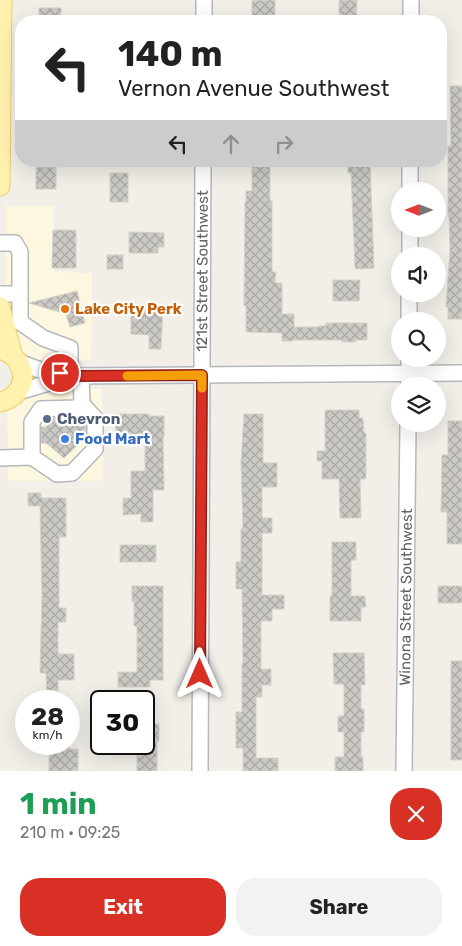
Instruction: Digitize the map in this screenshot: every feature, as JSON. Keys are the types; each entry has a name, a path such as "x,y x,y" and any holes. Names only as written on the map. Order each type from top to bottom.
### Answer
{"main road":[{"path":"0,186 2,0"},
{"path":"0,307 10,355 23,374 22,383 6,401"}],"street":[{"path":"204,0 204,15"},
{"path":"411,0 411,15"},
{"name":"121st Street Southwest","path":"200,771 203,167"},
{"path":"410,167 410,182"},
{"path":"0,243 16,243 20,252 20,322 43,338 70,348 82,404 95,418 94,449 72,473 57,474 32,457 0,458"},
{"path":"0,294 20,294"},
{"path":"10,355 40,370 75,375 462,373"},
{"path":"6,401 75,375"},
{"path":"32,457 32,422 40,409 76,408 82,404"},
{"name":"Winona Street Southwest","path":"404,771 408,432"}],"shaded area":[{"path":"6,206 54,206 54,272 92,273 91,360 18,360 6,343"},
{"path":"7,389 102,389 103,481 8,481"}],"building":[{"path":"252,0 275,0 275,15 252,15"},
{"path":"339,0 357,0 356,15 339,15"},
{"path":"39,8 61,8 61,15 39,15"},
{"path":"450,86 462,86 462,319 448,319 448,307 446,307 450,251 448,146 451,146"},
{"path":"36,167 56,167 56,189 36,189"},
{"path":"252,167 270,167 272,272 276,272 275,283 282,283 282,314 294,314 294,327 326,326 326,323 367,323 367,340 356,340 356,342 342,342 342,340 282,341 282,333 246,332 246,306 244,305 245,202 246,191 252,191"},
{"path":"348,167 370,167 374,268 355,269 351,173 348,173"},
{"path":"110,173 128,173 128,202 110,202"},
{"path":"53,230 76,230 76,268 52,268"},
{"path":"129,232 164,233 164,247 158,247 158,253 129,253"},
{"path":"107,255 123,255 123,269 107,269"},
{"path":"333,280 360,280 359,301 333,301"},
{"name":"Lake City Perk","path":"77,291 85,323 70,327 66,314 29,303"},
{"path":"131,305 163,305 161,349 149,349 149,335 131,334"},
{"path":"325,410 359,410 359,418 363,418 364,433 366,433 366,479 360,479 361,518 340,518 339,479 322,479 322,461 317,461 317,451 325,451"},
{"path":"115,414 164,416 164,490 153,490 153,522 141,522 141,514 123,515 123,498 131,498 131,471 145,471 145,437 116,437"},
{"path":"244,414 263,414 263,463 277,463 277,487 262,487 262,518 272,518 272,533 262,533 262,595 284,595 284,609 272,609 272,621 261,621 261,669 271,669 271,685 262,685 262,697 256,697 256,758 278,758 278,771 243,771 243,748 236,748 236,712 242,712 242,589 236,589 236,562 241,562 241,529 243,529 241,463"},
{"path":"73,417 76,417 86,427 86,437 64,458 46,443 41,443 41,427 47,427 47,418 63,418 63,427"},
{"path":"448,421 462,421 462,544 447,544 447,512 441,512 442,455 448,455"},
{"path":"28,493 41,493 41,498 66,498 66,537 59,537 59,608 66,608 66,622 58,622 58,654 74,654 74,680 58,680 58,690 47,690 46,673 40,673 42,598 40,506 28,506"},
{"path":"332,542 356,542 356,560 351,560 351,596 365,596 366,607 361,607 361,621 330,621"},
{"path":"120,545 156,545 156,562 120,562"},
{"path":"132,586 163,586 163,680 150,680 150,687 118,687 118,672 137,672 137,626 134,626"},
{"path":"438,586 462,586 462,603 438,603"},
{"path":"333,653 364,653 365,685 361,685 361,709 364,709 364,732 361,732 363,771 335,771 335,757 344,757 344,732 338,732 338,716 344,716 344,684 334,684"},
{"path":"451,661 462,661 462,760 451,760"},
{"path":"155,724 159,724 157,771 137,771 137,755 155,755"},
{"path":"49,755 78,755 78,771 49,771"}],"slow traffic":[{"path":"127,376 202,375 202,388"}],"place":[{"name":"Lake City Perk","path":"65,309"},
{"name":"Chevron","path":"47,419"},
{"name":"Food Mart","path":"65,439"}],"route":[{"path":"60,373 74,376 202,375 200,674"}]}
